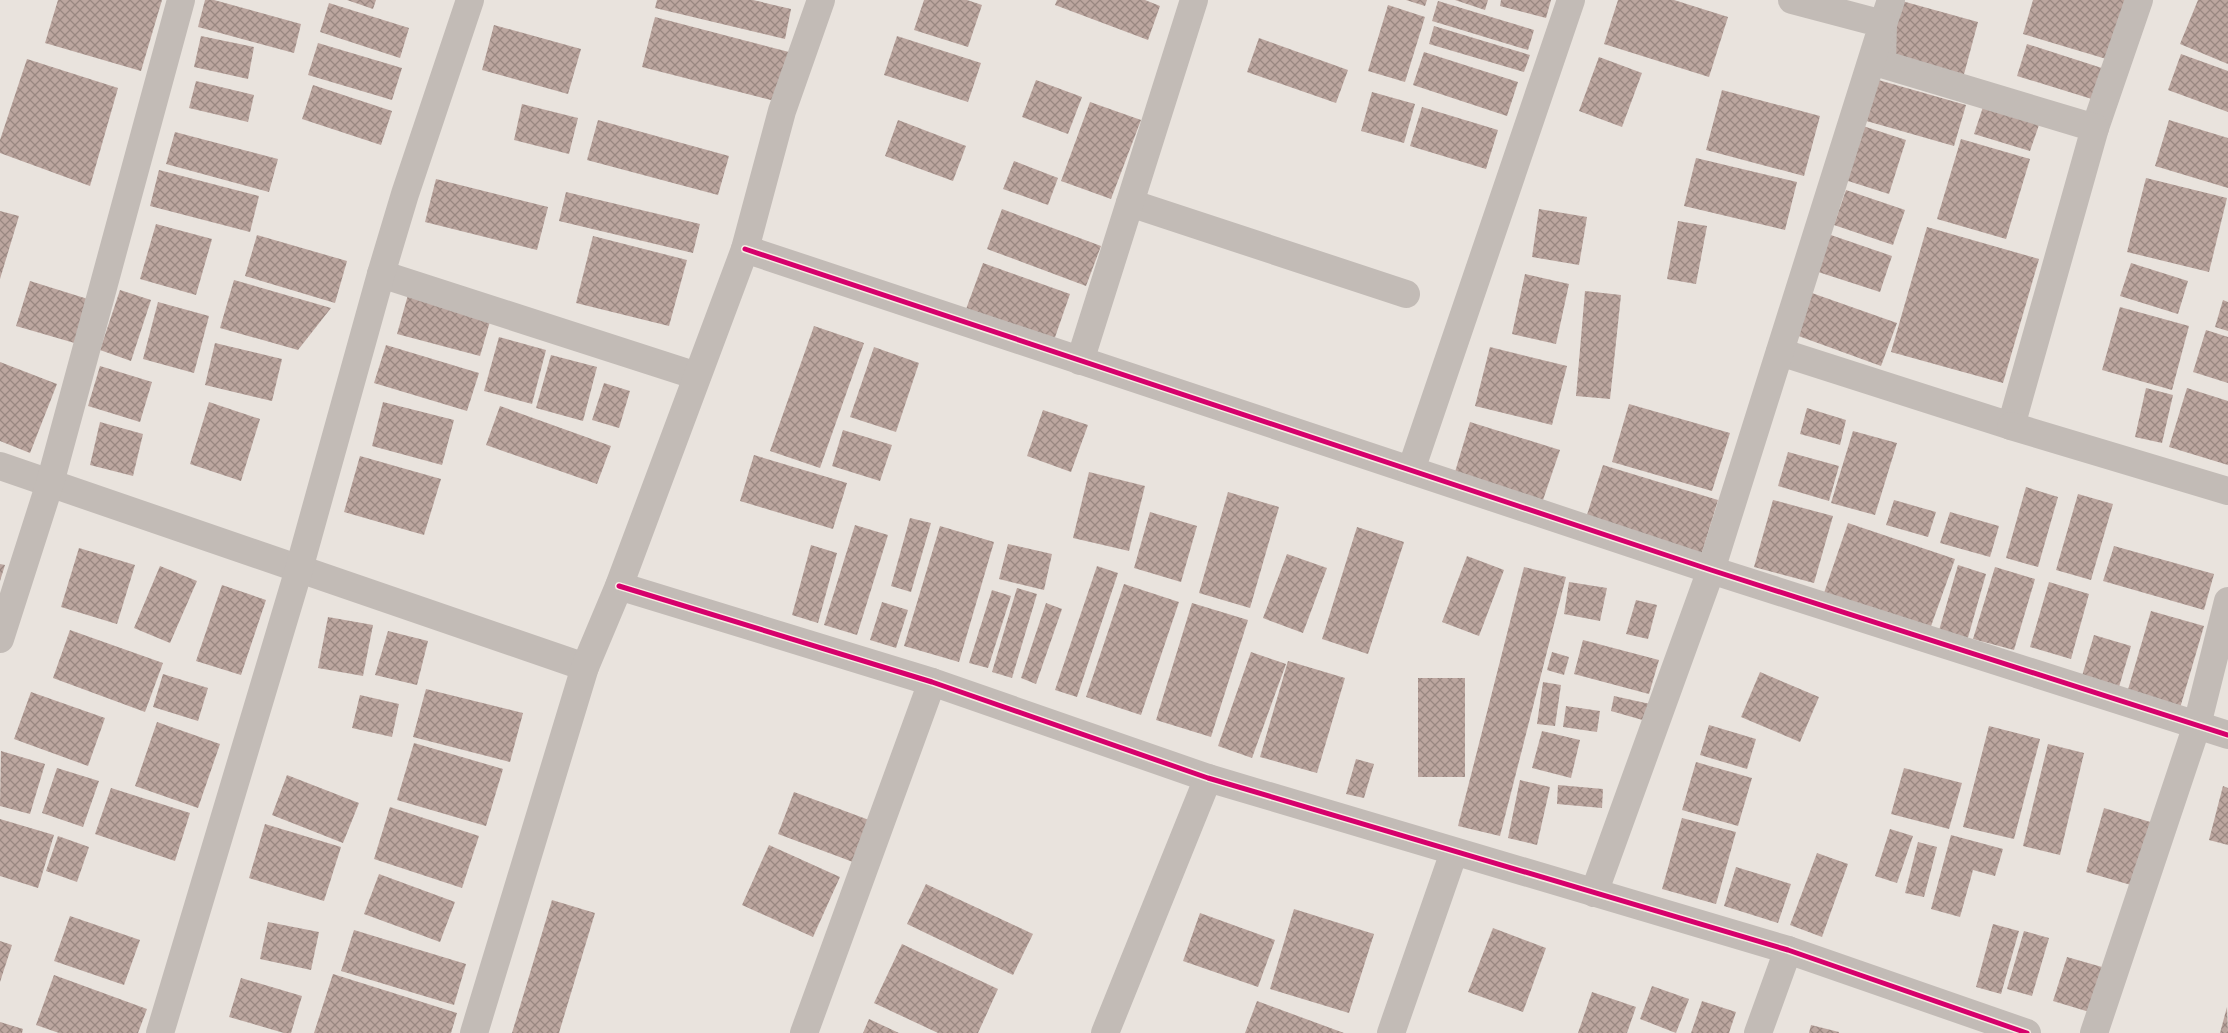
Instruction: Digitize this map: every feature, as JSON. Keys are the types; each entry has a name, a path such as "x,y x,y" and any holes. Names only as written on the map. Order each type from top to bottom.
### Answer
{"street":[{"path":"0,639 50,483 181,0"},
{"path":"160,1033 299,569 405,194 470,0"},
{"path":"474,1033 585,667 619,586 745,249 782,111 821,0"},
{"path":"1080,361 1194,0"},
{"path":"1411,470 1571,0"},
{"path":"1792,0 1887,12"},
{"path":"2011,426 2095,128 2139,0"},
{"path":"1887,12 1882,64 2095,128"},
{"path":"1594,893 1711,570 1887,12"},
{"path":"1130,202 1406,294"},
{"path":"745,249 1711,570 2228,736"},
{"path":"381,274 697,376"},
{"path":"1780,352 2011,426 2228,491"},
{"path":"0,466 585,667"},
{"path":"619,586 932,682 1208,778 1788,950 2027,1033"},
{"path":"2094,1033 2197,725 2228,601"},
{"path":"804,1033 932,682"},
{"path":"1105,1033 1208,778"},
{"path":"1391,1033 1454,852"},
{"path":"1758,1033 1788,950"}],"building":[{"path":"58,0 162,0 141,71 45,43"},
{"path":"205,0 214,0 301,24 294,53 198,27"},
{"path":"347,0 376,0 373,9"},
{"path":"657,0 753,0 791,9 785,39 655,8"},
{"path":"924,0 967,0 982,5 968,47 914,30"},
{"path":"1057,0 1145,0 1160,6 1148,40 1055,5"},
{"path":"1406,0 1427,0 1425,6"},
{"path":"1455,0 1488,0 1485,10"},
{"path":"1501,0 1551,0 1546,18 1500,6"},
{"path":"1618,0 1674,0 1728,17 1709,77 1604,44"},
{"path":"2033,0 2132,0 2113,61 2023,34"},
{"path":"2198,0 2228,0 2228,64 2180,44"},
{"path":"1438,1 1534,30 1528,50 1432,21"},
{"path":"1902,1 1978,22 1963,78 1887,58"},
{"path":"329,3 409,28 400,58 320,32"},
{"path":"1388,5 1425,17 1405,82 1368,71"},
{"path":"655,17 789,52 775,101 642,67"},
{"path":"494,25 581,49 568,94 482,70"},
{"path":"1434,26 1530,55 1524,72 1429,44"},
{"path":"201,36 254,47 248,79 194,67"},
{"path":"897,36 981,63 968,102 884,75"},
{"path":"1259,38 1348,70 1336,103 1247,72"},
{"path":"318,43 402,68 392,100 308,75"},
{"path":"2027,44 2105,69 2095,100 2017,76"},
{"path":"1424,52 1518,82 1507,116 1413,85"},
{"path":"2181,54 2228,71 2228,112 2168,90"},
{"path":"1599,57 1642,73 1622,127 1579,111"},
{"path":"27,59 118,88 90,186 0,153 0,140"},
{"path":"1875,79 1966,105 1954,146 1863,120"},
{"path":"1036,80 1082,97 1068,134 1022,117"},
{"path":"196,81 254,95 248,122 189,108"},
{"path":"313,85 392,111 381,145 302,119"},
{"path":"1722,90 1820,116 1804,176 1706,150"},
{"path":"1372,92 1415,104 1404,143 1361,131"},
{"path":"1985,101 2041,119 2030,151 1974,134"},
{"path":"1090,102 1141,120 1111,199 1061,181"},
{"path":"522,104 578,118 569,154 514,140"},
{"path":"1422,107 1498,130 1486,169 1410,146"},
{"path":"598,120 729,156 718,195 587,160"},
{"path":"898,120 966,146 953,181 885,156"},
{"path":"2169,120 2228,138 2228,188 2155,166"},
{"path":"1863,126 1906,140 1889,194 1845,180"},
{"path":"175,132 278,159 269,192 166,164"},
{"path":"1961,139 2030,159 2006,239 1937,219"},
{"path":"1696,158 1797,182 1785,230 1684,206"},
{"path":"1014,161 1058,178 1048,205 1003,189"},
{"path":"159,170 259,196 250,232 150,206"},
{"path":"2146,178 2227,198 2209,272 2127,252"},
{"path":"436,179 548,207 537,250 425,222"},
{"path":"1846,190 1905,210 1893,245 1834,225"},
{"path":"566,192 700,224 693,253 559,221"},
{"path":"1002,209 1101,246 1086,286 987,249"},
{"path":"1539,209 1587,217 1579,265 1532,257"},
{"path":"0,211 19,216 0,279"},
{"path":"1678,221 1707,226 1696,284 1667,279"},
{"path":"156,224 212,239 196,295 140,279"},
{"path":"1927,227 2039,259 2003,383 1891,352"},
{"path":"1825,233 1892,256 1880,292 1812,270"},
{"path":"257,235 347,261 335,303 245,276"},
{"path":"593,236 687,260 669,326 576,303"},
{"path":"983,263 1070,294 1053,343 965,312"},
{"path":"2131,263 2188,281 2178,314 2120,296"},
{"path":"1525,274 1569,284 1556,344 1512,334"},
{"path":"234,280 331,308 298,350 220,328"},
{"path":"30,281 91,300 78,344 16,326"},
{"path":"120,290 151,300 131,361 100,350"},
{"path":"1585,291 1621,295 1610,399 1576,396"},
{"path":"1809,292 1897,323 1881,366 1793,334"},
{"path":"408,295 491,318 480,356 397,334"},
{"path":"2223,300 2228,302 2228,331 2215,327"},
{"path":"158,302 209,316 194,373 143,359"},
{"path":"2120,307 2189,326 2172,390 2102,370"},
{"path":"814,326 864,343 820,468 770,451"},
{"path":"2206,330 2228,337 2228,383 2193,372"},
{"path":"499,337 546,350 532,404 484,391"},
{"path":"215,343 282,359 272,401 205,385"},
{"path":"386,345 479,373 467,411 374,383"},
{"path":"874,347 919,363 896,432 850,417"},
{"path":"1490,347 1567,366 1552,425 1475,406"},
{"path":"551,355 597,367 583,421 536,408"},
{"path":"0,362 57,384 30,453 0,441"},
{"path":"100,366 152,382 140,422 88,406"},
{"path":"604,383 630,391 619,428 592,420"},
{"path":"2146,388 2173,395 2162,443 2135,437"},
{"path":"2187,388 2228,401 2228,465 2169,447"},
{"path":"209,402 260,419 241,481 190,464"},
{"path":"383,402 454,420 442,465 372,446"},
{"path":"1629,404 1730,433 1712,491 1612,462"},
{"path":"500,406 611,446 597,484 486,445"},
{"path":"1807,408 1846,420 1840,445 1800,434"},
{"path":"1043,410 1088,425 1071,472 1027,456"},
{"path":"100,422 143,434 133,476 90,465"},
{"path":"1470,422 1560,450 1543,500 1455,472"},
{"path":"843,430 892,445 880,481 832,466"},
{"path":"1853,431 1897,443 1875,515 1831,503"},
{"path":"1788,452 1839,466 1829,501 1778,486"},
{"path":"754,455 847,483 833,529 740,501"},
{"path":"360,456 441,479 424,535 344,512"},
{"path":"1603,465 1718,500 1701,556 1585,521"},
{"path":"1089,472 1145,486 1129,551 1073,538"},
{"path":"2026,487 2058,497 2038,567 2006,558"},
{"path":"1228,492 1279,507 1250,608 1199,593"},
{"path":"2078,494 2113,504 2091,580 2056,570"},
{"path":"1773,500 1833,516 1814,583 1754,567"},
{"path":"1894,500 1936,512 1928,537 1886,525"},
{"path":"1150,512 1197,526 1181,582 1134,568"},
{"path":"1950,512 1999,526 1990,557 1940,543"},
{"path":"910,518 931,523 911,592 891,586"},
{"path":"1848,523 1955,559 1930,629 1824,593"},
{"path":"855,525 888,535 857,635 824,625"},
{"path":"940,526 994,542 959,662 904,646"},
{"path":"1357,527 1404,542 1368,654 1322,639"},
{"path":"1008,544 1052,554 1044,590 999,579"},
{"path":"811,545 837,553 818,623 792,615"},
{"path":"2114,546 2214,574 2204,610 2103,581"},
{"path":"79,548 135,565 117,624 61,607"},
{"path":"1287,554 1327,568 1303,633 1263,618"},
{"path":"1467,556 1504,570 1479,636 1442,622"},
{"path":"0,564 5,565 0,581"},
{"path":"1958,565 1986,574 1967,641 1938,634"},
{"path":"160,566 197,581 170,643 134,628"},
{"path":"1097,566 1118,573 1077,697 1055,690"},
{"path":"1524,567 1566,577 1500,836 1458,826"},
{"path":"1995,567 2035,579 2014,650 1973,639"},
{"path":"1569,582 1607,588 1600,621 1564,614"},
{"path":"2049,582 2089,594 2071,659 2030,647"},
{"path":"1124,584 1179,602 1141,715 1086,697"},
{"path":"222,585 266,600 241,675 196,661"},
{"path":"1017,588 1037,594 1012,678 992,672"},
{"path":"992,590 1011,596 988,668 969,663"},
{"path":"1636,600 1657,605 1648,639 1626,634"},
{"path":"882,602 908,610 896,648 870,640"},
{"path":"1046,603 1062,609 1036,684 1021,678"},
{"path":"1192,603 1248,620 1211,737 1156,720"},
{"path":"2151,611 2204,626 2180,708 2127,693"},
{"path":"328,617 373,625 363,676 318,668"},
{"path":"70,630 163,663 145,712 53,678"},
{"path":"388,631 428,641 417,685 375,675"},
{"path":"2094,635 2131,646 2119,687 2082,676"},
{"path":"1583,640 1659,660 1649,694 1574,674"},
{"path":"1251,652 1286,664 1252,758 1218,746"},
{"path":"1552,652 1569,657 1564,675 1547,670"},
{"path":"1288,661 1345,678 1317,773 1260,757"},
{"path":"1760,672 1819,697 1800,742 1741,717"},
{"path":"163,674 208,688 198,721 153,707"},
{"path":"1418,678 1465,678 1465,777 1418,777"},
{"path":"1543,682 1561,685 1555,726 1537,724"},
{"path":"426,689 523,713 510,762 413,737"},
{"path":"31,692 105,718 88,766 14,739"},
{"path":"360,695 399,704 392,737 352,728"},
{"path":"1614,696 1650,704 1646,721 1611,711"},
{"path":"1566,706 1600,711 1597,732 1563,727"},
{"path":"157,722 220,744 198,808 135,786"},
{"path":"1709,725 1756,739 1747,769 1700,755"},
{"path":"1989,726 2040,739 2014,839 1963,827"},
{"path":"1542,731 1580,740 1571,778 1532,768"},
{"path":"414,743 503,769 486,826 397,800"},
{"path":"2048,744 2084,753 2060,855 2023,846"},
{"path":"1,751 45,764 30,814 0,806"},
{"path":"1356,759 1374,764 1364,798 1346,794"},
{"path":"1696,762 1752,778 1738,826 1682,810"},
{"path":"57,768 99,781 83,827 42,813"},
{"path":"1904,768 1962,783 1949,829 1891,814"},
{"path":"287,775 359,803 343,843 272,815"},
{"path":"1520,780 1550,787 1537,845 1508,838"},
{"path":"1558,785 1603,789 1602,808 1557,804"},
{"path":"2223,786 2228,788 2228,845 2209,840"},
{"path":"111,788 190,813 175,861 95,834"},
{"path":"794,792 869,820 853,862 778,834"},
{"path":"390,807 479,836 462,888 374,859"},
{"path":"2104,808 2157,824 2138,887 2086,872"},
{"path":"1682,818 1736,832 1716,904 1662,889"},
{"path":"0,819 54,835 38,888 0,876"},
{"path":"265,824 341,847 324,901 249,878"},
{"path":"1890,829 1913,836 1897,883 1875,876"},
{"path":"1951,835 2003,849 1995,876 1973,870 1960,917 1931,909"},
{"path":"58,836 89,847 77,882 46,871"},
{"path":"1918,842 1937,847 1924,897 1905,893"},
{"path":"769,845 840,877 813,937 742,905"},
{"path":"1817,853 1848,864 1822,937 1790,925"},
{"path":"1736,867 1791,884 1778,923 1724,906"},
{"path":"379,874 455,902 440,942 364,914"},
{"path":"926,884 1033,934 1013,975 907,924"},
{"path":"552,900 595,913 559,1033 512,1033"},
{"path":"1294,909 1374,934 1349,1013 1270,989"},
{"path":"1200,913 1275,940 1258,987 1183,961"},
{"path":"70,916 140,940 124,985 54,961"},
{"path":"268,922 319,932 311,970 260,959"},
{"path":"1993,924 2019,931 2001,994 1976,987"},
{"path":"1493,928 1546,948 1523,1012 1468,992"},
{"path":"354,930 466,964 454,1005 341,971"},
{"path":"2024,931 2049,938 2032,996 2007,989"},
{"path":"0,941 12,945 0,982"},
{"path":"902,944 998,989 978,1033 938,1033 874,1003"},
{"path":"2067,957 2109,969 2096,1014 2053,1001"},
{"path":"333,974 457,1013 451,1033 314,1033"},
{"path":"54,975 147,1009 138,1033 59,1033 36,1025"},
{"path":"241,978 302,996 291,1033 284,1033 229,1017"},
{"path":"1652,986 1689,999 1676,1033 1640,1019"},
{"path":"1592,992 1636,1007 1627,1033 1578,1033"},
{"path":"1257,1001 1344,1033 1245,1033"},
{"path":"1702,1001 1736,1012 1729,1033 1691,1033"},
{"path":"2227,1007 2228,1033 2220,1033"},
{"path":"869,1019 899,1033 863,1033"},
{"path":"0,1022 23,1029 22,1033 0,1033"},
{"path":"1811,1025 1839,1032 1839,1033 1809,1033"}],"cycle path":[{"path":"745,249 1711,570 2228,735"},
{"path":"619,586 932,682 1208,778 1788,950 2027,1033"}]}
